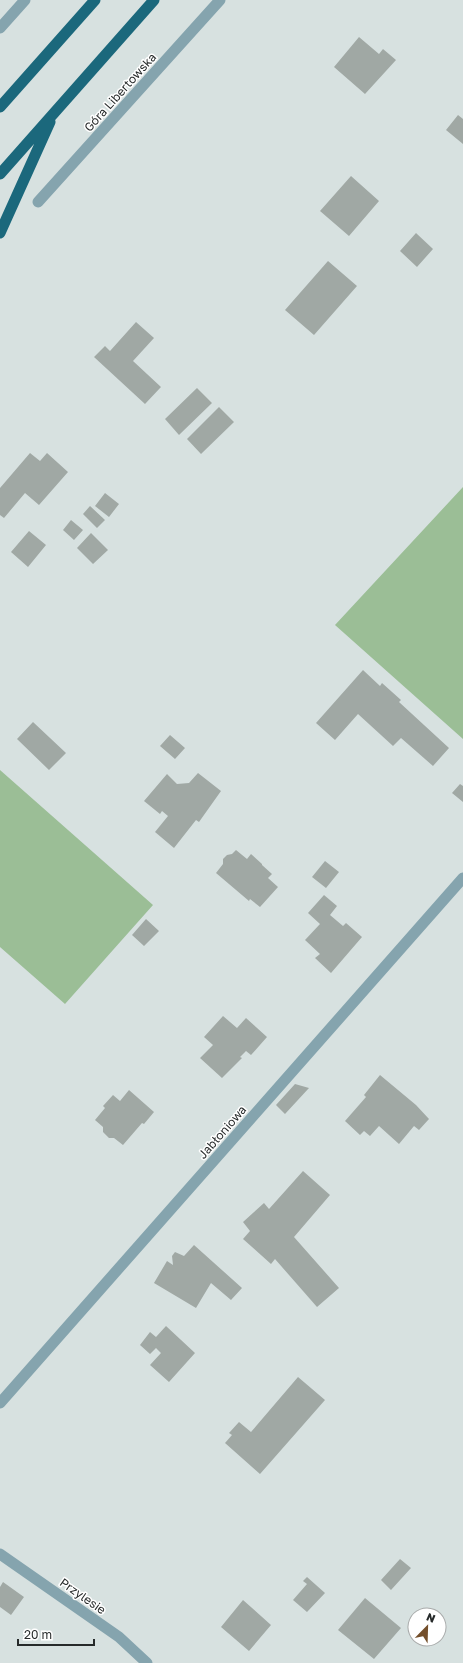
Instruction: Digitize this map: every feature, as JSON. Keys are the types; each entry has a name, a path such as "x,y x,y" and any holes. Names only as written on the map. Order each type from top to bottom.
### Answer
{"highway":[{"path":"0,107 95,0"},
{"path":"0,174 154,0"},
{"path":"0,233 55,112"}],"street":[{"path":"0,28 25,0"},
{"name":"Góra Libertowska","path":"38,202 220,0"},
{"name":"Jabłoniowa","path":"0,1403 463,878"},
{"name":"Przylesie","path":"0,1554 119,1637 147,1663"}],"green space":[{"path":"463,487 463,739 335,625"},
{"path":"0,770 153,905 65,1004 0,947"}],"building":[{"path":"359,37 379,54 383,49 396,60 365,94 334,67"},
{"path":"458,115 463,119 463,144 446,130"},
{"path":"351,176 379,201 349,236 320,211"},
{"path":"416,233 433,249 417,267 400,251"},
{"path":"328,261 357,286 314,335 285,310"},
{"path":"136,322 154,338 133,361 161,387 145,404 94,357 105,346 110,351"},
{"path":"197,388 212,403 179,435 165,419"},
{"path":"219,407 234,422 201,454 187,439"},
{"path":"30,453 40,461 47,453 68,472 39,505 25,493 4,518 0,515 0,488"},
{"path":"105,493 119,504 109,517 95,506"},
{"path":"90,506 105,520 97,528 83,514"},
{"path":"71,520 83,530 74,540 63,530"},
{"path":"29,531 46,545 28,567 11,552"},
{"path":"91,533 108,550 93,564 77,548"},
{"path":"363,670 380,686 382,683 401,700 399,702 449,748 433,766 401,738 393,746 358,714 335,740 316,723"},
{"path":"33,722 66,753 49,770 17,739"},
{"path":"170,735 185,748 175,759 160,746"},
{"path":"198,773 221,791 199,822 196,820 174,848 155,832 168,816 162,811 160,814 144,801 167,774 177,784 189,783"},
{"path":"460,784 463,786 463,802 452,793"},
{"path":"236,850 247,859 251,854 272,874 268,878 278,887 260,907 250,899 249,901 216,873 223,864 223,859"},
{"path":"325,861 339,872 326,888 312,877"},
{"path":"324,895 337,906 330,915 343,926 346,923 362,937 331,973 315,958 320,954 305,940 320,924 308,913"},
{"path":"146,919 159,931 144,946 132,935"},
{"path":"223,1016 237,1028 246,1018 267,1037 251,1055 246,1051 240,1057 242,1058 222,1078 200,1058 213,1045 204,1037"},
{"path":"380,1075 416,1105 429,1119 419,1130 414,1126 399,1144 379,1126 370,1136 364,1131 360,1135 345,1121 366,1097 364,1095"},
{"path":"295,1084 309,1088 285,1114 276,1105"},
{"path":"129,1090 154,1112 144,1124 142,1123 123,1145 114,1138 109,1138 103,1132 103,1127 95,1120 105,1108 103,1106 113,1095 120,1101"},
{"path":"303,1171 330,1195 294,1237 339,1288 317,1307 275,1259 271,1264 243,1239 250,1231 243,1222 264,1203 269,1209"},
{"path":"194,1245 242,1288 231,1300 211,1283 196,1308 154,1283 167,1261 173,1265 172,1256 175,1252 184,1256"},
{"path":"166,1326 195,1353 169,1382 150,1365 161,1353 156,1348 150,1354 140,1345 150,1332 156,1337"},
{"path":"298,1377 325,1400 260,1474 225,1443 232,1435 229,1433 239,1422 251,1432"},
{"path":"400,1559 411,1568 391,1590 381,1580"},
{"path":"307,1577 325,1593 307,1612 293,1600 307,1584 303,1581"},
{"path":"3,1582 24,1597 11,1615 0,1607 0,1587"},
{"path":"365,1598 401,1628 374,1659 338,1630"},
{"path":"243,1600 271,1625 249,1651 221,1627"}]}
